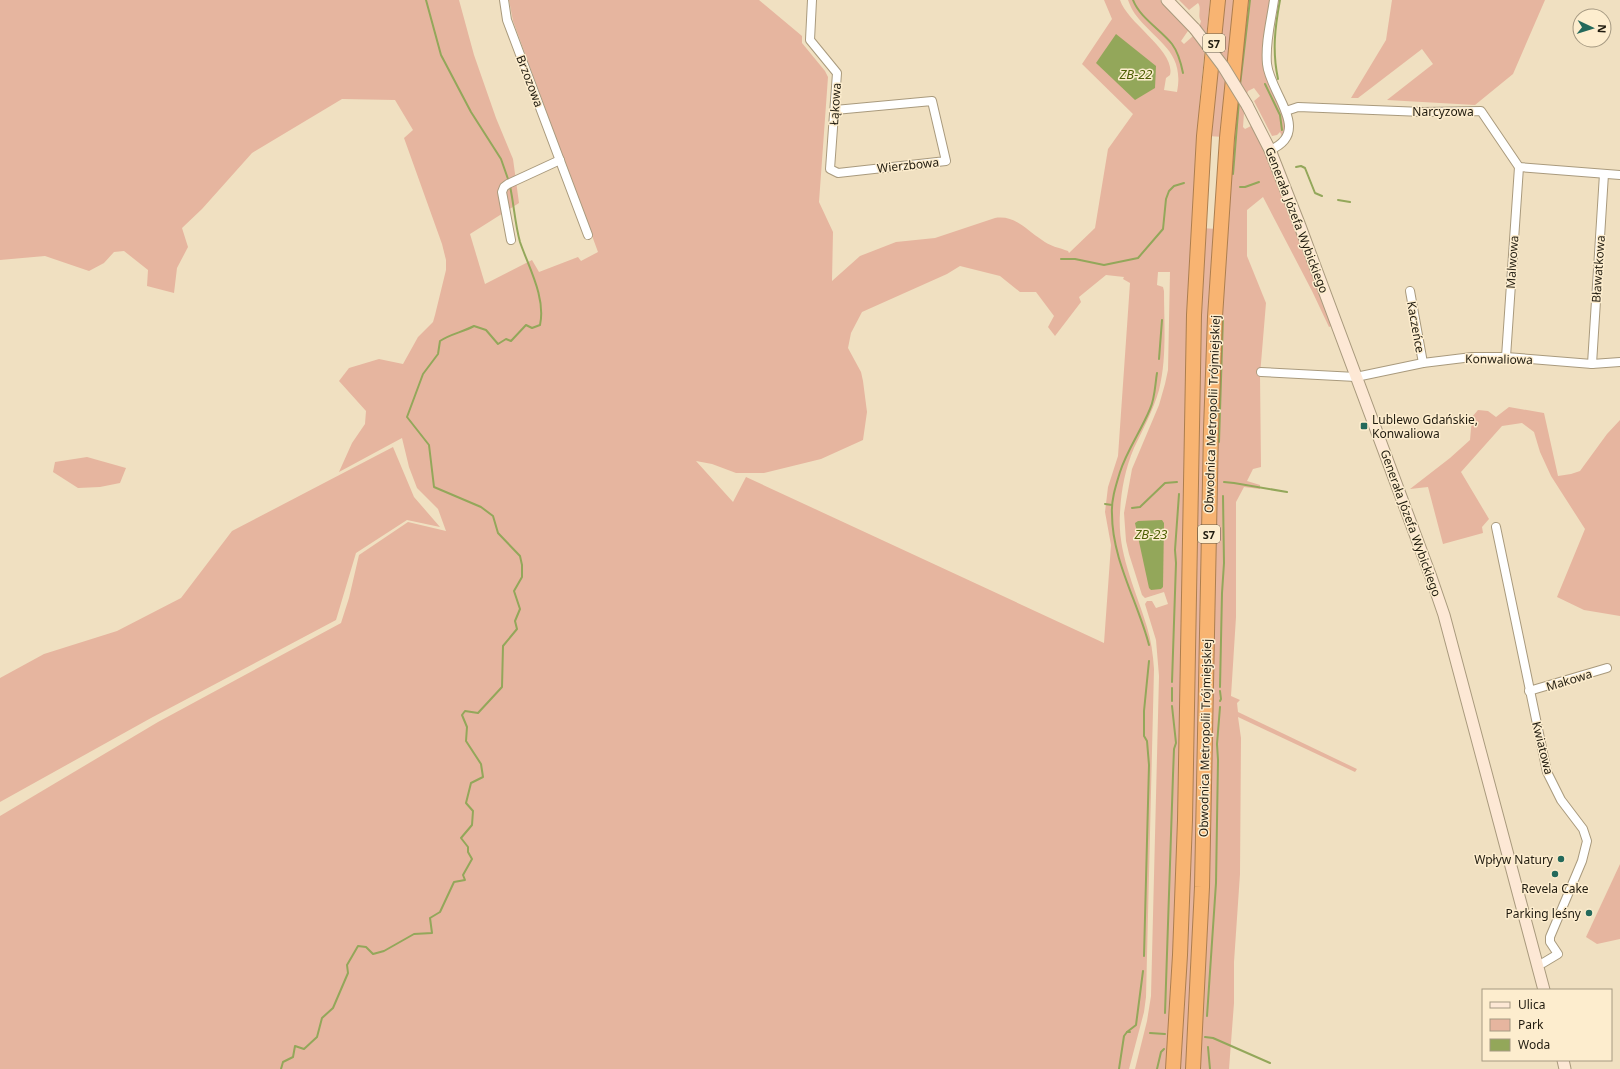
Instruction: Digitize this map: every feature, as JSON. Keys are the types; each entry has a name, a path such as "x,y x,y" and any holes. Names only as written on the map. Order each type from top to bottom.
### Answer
{"highway":[{"name":"Obwodnica Metropolii Trójmiejskiej","path":"1173,1069 1180,955 1185,820 1194,315 1204,136 1218,0"},
{"name":"Obwodnica Metropolii Trójmiejskiej","path":"1193,1069 1202,887 1211,438 1215,317 1227,130 1241,0"}],"main road":[{"name":"Generała Józefa Wybickiego","path":"1167,0 1195,29 1223,66 1247,105 1270,150 1333,313 1444,615 1544,989"}],"street":[{"name":"Brzozowa","path":"504,0 507,20 588,234"},
{"name":"Łąkowa","path":"812,0 810,40 837,73 830,169"},
{"path":"1270,150 1279,147 1286,140 1290,130 1286,111 1273,86 1267,65 1268,36 1274,0"},
{"name":"Wierzbowa","path":"830,169 838,173 946,161 932,101 835,110"},
{"name":"Narcyzowa","path":"1286,111 1298,107 1423,112 1481,112 1519,167"},
{"path":"512,240 502,192 504,187 560,160"},
{"path":"1519,167 1620,175"},
{"name":"Malwowa","path":"1506,357 1519,167"},
{"name":"Bławatkowa","path":"1592,364 1604,174"},
{"name":"Kaczeńce","path":"1410,291 1423,363"},
{"name":"Konwaliowa","path":"1261,372 1356,378 1423,363 1472,356 1506,357 1592,364 1620,362"},
{"name":"Kwiatowa","path":"1496,527 1547,772 1561,800 1583,829 1587,841 1582,861 1550,937 1550,942 1558,954 1538,965"},
{"name":"Makowa","path":"1529,691 1607,668"}],"green space":[{"path":"0,0 459,0 474,55 496,118 513,159 519,203 470,234 485,284 532,260 539,272 578,257 581,261 598,252 513,21 509,0 759,0 802,36 802,43 825,71 828,77 819,202 833,232 832,281 860,256 896,242 935,238 995,218 1015,221 1045,242 1068,251 1069,253 1095,228 1108,149 1133,114 1082,64 1112,19 1104,0 1120,0 1124,9 1159,47 1166,56 1170,66 1170,75 1166,78 1164,90 1177,92 1177,66 1173,57 1160,40 1135,14 1128,0 1160,0 1190,28 1181,41 1184,44 1193,36 1196,39 1201,21 1199,17 1200,7 1198,3 1189,10 1179,0 1210,0 1200,96 1187,371 1180,758 1173,963 1167,1069 1135,1069 1147,1021 1151,996 1159,676 1156,640 1145,604 1147,601 1152,601 1156,608 1168,604 1164,592 1145,598 1142,595 1126,541 1124,513 1132,469 1159,405 1168,370 1170,272 1158,272 1157,285 1163,287 1164,291 1165,328 1162,378 1157,398 1128,464 1122,488 1120,513 1121,542 1124,557 1143,613 1152,647 1154,669 1146,997 1144,1012 1129,1069 0,1069 0,816 158,722 341,623 349,598 359,555 408,522 446,531 438,509 417,488 409,467 402,438 339,472 352,443 365,424 366,411 339,381 349,368 379,359 403,364 418,337 433,322 446,270 446,260 442,244 404,138 413,130 395,100 342,99 252,153 202,209 182,228 188,247 177,268 174,293 147,286 148,270 124,251 114,252 104,263 89,271 45,256 0,260","holes":["960,266 1000,276 1020,292 1036,292 1054,316 1048,327 1055,336 1081,302 1079,297 1106,275 1124,277 1123,279 1130,283 1118,456 1108,487 1105,512 1111,545 1104,643 746,477 733,502 696,461 712,464 736,473 764,473 821,459 863,440 867,412 863,381 861,372 848,348 851,333 862,312 947,274"]},
{"path":"1222,0 1238,0 1223,137 1208,136"},
{"path":"1248,0 1272,0 1264,47 1285,121 1282,136 1280,132 1277,135 1272,136 1254,101 1260,96 1254,88 1248,91 1242,107 1244,113 1243,127 1245,129 1253,125 1256,130 1334,325 1329,327 1263,197 1247,210 1247,256 1266,303 1260,375 1261,467 1253,469 1247,481 1260,485 1260,489 1244,487 1236,502 1236,617 1231,696 1240,700 1237,703 1238,712 1357,769 1355,772 1238,717 1241,738 1240,874 1234,962 1234,1003 1229,1069 1198,1069 1210,825 1218,394 1222,295 1228,197"},
{"path":"1392,0 1545,0 1513,74 1475,105 1387,100 1433,64 1422,49 1358,98 1351,98 1386,40"},
{"path":"1202,228 1216,229 1201,765 1188,1069 1177,1069"},
{"path":"1509,407 1544,413 1558,476 1580,471 1607,434 1620,420 1620,616 1584,610 1557,597 1585,529 1551,476 1540,452 1534,432 1522,423 1502,426 1461,472 1489,519 1482,527 1483,533 1443,544 1428,487 1410,489 1450,458 1470,440 1472,417 1478,410 1488,411 1496,417"},
{"path":"393,447 414,497 440,527 407,520 356,553 336,620 151,718 0,802 0,678 44,654 117,631 181,598 232,531"},
{"path":"87,457 126,468 120,483 100,487 78,488 53,472 55,462"},
{"path":"1620,864 1620,939 1597,944 1586,937"}],"water":[{"name":"ZB-22","path":"1116,34 1156,66 1155,88 1135,100 1096,63"},
{"name":"ZB-23","path":"1162,520 1164,523 1163,587 1161,589 1151,590 1149,588 1135,523 1138,521"}],"waterway":[{"path":"426,0 441,55 471,112 501,159 508,179"},
{"path":"1133,0 1145,18 1172,44 1176,50 1183,73"},
{"path":"1240,85 1250,0"},
{"path":"1278,79 1275,59 1275,39 1280,0"},
{"path":"1265,84 1280,115 1282,130"},
{"path":"1233,174 1239,100"},
{"path":"1296,167 1301,166 1305,168 1315,193 1322,196"},
{"path":"1240,187 1245,187 1259,182"},
{"path":"1061,259 1075,259 1104,265 1138,258 1163,229 1166,199 1169,191 1174,186 1184,183"},
{"path":"281,1069 283,1062 293,1057 295,1046 304,1049 317,1037 322,1018 333,1008 348,973 347,965 358,946 366,947 373,954 384,951 414,934 432,933 430,918 440,912 454,882 465,880 463,875 472,859 468,852 468,847 461,838 472,825 473,811 466,803 471,783 483,777 481,764 466,741 467,727 462,715 465,711 478,713 502,687 503,646 517,629 515,621 520,609 514,591 522,577 522,565 520,556 498,533 493,516 481,507 434,487 429,445 407,417 423,374 438,354 440,341 474,326 486,330 498,344 506,339 511,341 526,325 532,328 540,325 541,304 539,294 520,242 510,186"},
{"path":"1338,200 1350,202"},
{"path":"1219,442 1223,317"},
{"path":"1159,359 1162,320"},
{"path":"1149,645 1116,548 1113,531 1112,503 1118,477 1123,464 1152,405 1157,373"},
{"path":"1132,508 1140,507 1165,483 1177,482"},
{"path":"1224,482 1287,492"},
{"path":"1172,682 1176,563 1175,550 1179,494"},
{"path":"1220,687 1224,563 1223,496"},
{"path":"1105,504 1112,505"},
{"path":"1144,956 1149,765 1147,741 1144,736 1144,711 1149,661"},
{"path":"1172,688 1172,701"},
{"path":"1220,691 1220,701"},
{"path":"1165,1013 1174,749 1176,743 1172,706"},
{"path":"1207,1016 1216,883 1217,744 1220,707"},
{"path":"1127,1032 1136,1025 1143,971"},
{"path":"1119,1069 1124,1036 1127,1032 1130,1032"},
{"path":"1150,1033 1165,1034"},
{"path":"1205,1037 1213,1038 1270,1063"},
{"path":"1208,1047 1210,1069"},
{"path":"1157,1069 1161,1052 1164,1049"}],"place":[{"name":"Lublewo Gdańskie, Konwaliowa","path":"1364,426"},
{"name":"Wpływ Natury","path":"1561,859"},
{"name":"Revela Cake","path":"1555,874"},
{"name":"Parking leśny","path":"1589,913"}]}
